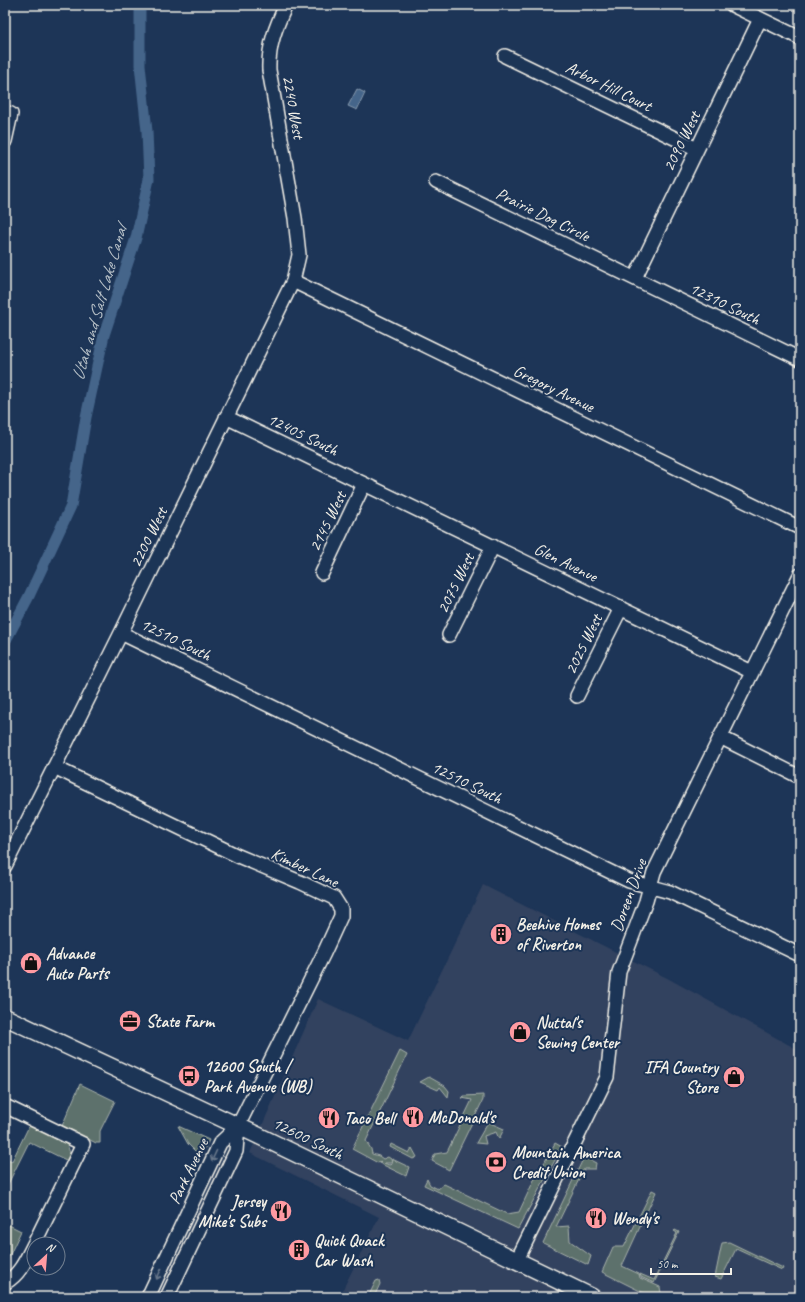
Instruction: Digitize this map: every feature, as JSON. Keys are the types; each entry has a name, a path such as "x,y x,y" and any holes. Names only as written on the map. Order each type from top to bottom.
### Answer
{"main road":[{"name":"12600 South","path":"5,1017 238,1126 592,1297"}],"street":[{"name":"2240 West","path":"286,5 273,35 269,52 269,65 295,218"},
{"path":"732,5 800,38"},
{"name":"2090 West","path":"634,278 760,19"},
{"name":"Arbor Hill Court","path":"505,56 697,149"},
{"path":"5,141 8,113"},
{"name":"Prairie Dog Circle","path":"436,182 634,278"},
{"name":"2200 West","path":"5,866 293,281 299,255 295,218"},
{"name":"12310 South","path":"634,278 800,359"},
{"name":"Gregory Avenue","path":"293,281 800,528"},
{"name":"12405 South","path":"226,417 364,484"},
{"name":"Glen Avenue","path":"364,484 752,672"},
{"name":"2145 West","path":"322,573 364,484"},
{"name":"2075 West","path":"449,635 493,546"},
{"name":"Doreen Drive","path":"517,1260 607,1077 619,972 646,901 654,872 800,575"},
{"name":"2025 West","path":"577,696 621,608"},
{"name":"12510 South","path":"121,633 629,881 670,892 800,955"},
{"path":"720,738 800,777"},
{"name":"Kimber Lane","path":"54,767 238,856 334,898 341,909 341,916 324,953 238,1126"},
{"path":"5,1106 83,1144 38,1236"},
{"name":"Park Avenue","path":"148,1297 220,1143 238,1126"},
{"name":"Park Avenue","path":"167,1297 236,1151 238,1126"},
{"path":"5,1283 23,1267 26,1261"}],"shaded area":[{"path":"357,89 365,93 357,110 348,106"},
{"path":"483,885 669,979 800,1051 800,1297 339,1297 379,1217 250,1153 318,999 408,1041"}],"green space":[{"path":"400,1051 407,1055 366,1141 372,1154 383,1159 388,1157 391,1159 392,1163 392,1159 409,1167 406,1176 379,1163 381,1161 378,1163 352,1149"},
{"path":"429,1077 445,1086 449,1091 448,1097 440,1087 438,1090 420,1082"},
{"path":"80,1084 115,1101 100,1131 100,1143 96,1143 62,1126"},
{"path":"483,1095 483,1100 449,1170 432,1161 435,1154 447,1152 472,1100 462,1098 464,1096"},
{"path":"488,1122 504,1129 499,1139 496,1132 484,1136 486,1144 476,1143"},
{"path":"29,1126 65,1143 69,1149 68,1161 29,1142 5,1190 5,1158 12,1161"},
{"path":"178,1126 209,1140 201,1156 188,1144"},
{"path":"555,1143 562,1147 518,1229 424,1185 427,1179 430,1185 438,1189 444,1184 507,1214 519,1212 534,1180 542,1172 542,1167"},
{"path":"391,1144 409,1153 412,1148 417,1157 413,1159 390,1147"},
{"path":"584,1157 596,1163 595,1169 584,1169 556,1227 569,1226 570,1241 591,1256 588,1265 543,1243"},
{"path":"652,1190 656,1192 622,1266 639,1274 640,1278 660,1287 661,1293 669,1297 652,1297 602,1272 613,1247 624,1247"},
{"path":"5,1223 21,1231 5,1265"},
{"path":"674,1231 679,1232 654,1283 641,1277 640,1274 654,1280 677,1233"},
{"path":"729,1242 783,1268 782,1270 736,1249 721,1279 715,1277 722,1243"},
{"path":"379,1280 380,1284 374,1297 368,1297 376,1281"}],"waterway":[{"name":"Utah and Salt Lake Canal","path":"5,642 29,596 71,506 86,417 104,335 136,238 149,179 147,131 140,65 140,5"}],"place":[{"name":"Beehive Homes of Riverton","path":"501,934"},
{"name":"Advance Auto Parts","path":"31,963"},
{"name":"State Farm","path":"130,1021"},
{"name":"Nuttal's Sewing Center","path":"520,1032"},
{"name":"12600 South / Park Avenue (WB)","path":"189,1076"},
{"name":"IFA Country Store","path":"734,1077"},
{"name":"McDonald's","path":"413,1117"},
{"name":"Taco Bell","path":"329,1118"},
{"name":"Mountain America Credit Union","path":"496,1162"},
{"name":"Jersey Mike's Subs","path":"281,1211"},
{"name":"Wendy's","path":"596,1218"},
{"name":"Quick Quack Car Wash","path":"299,1250"}]}
